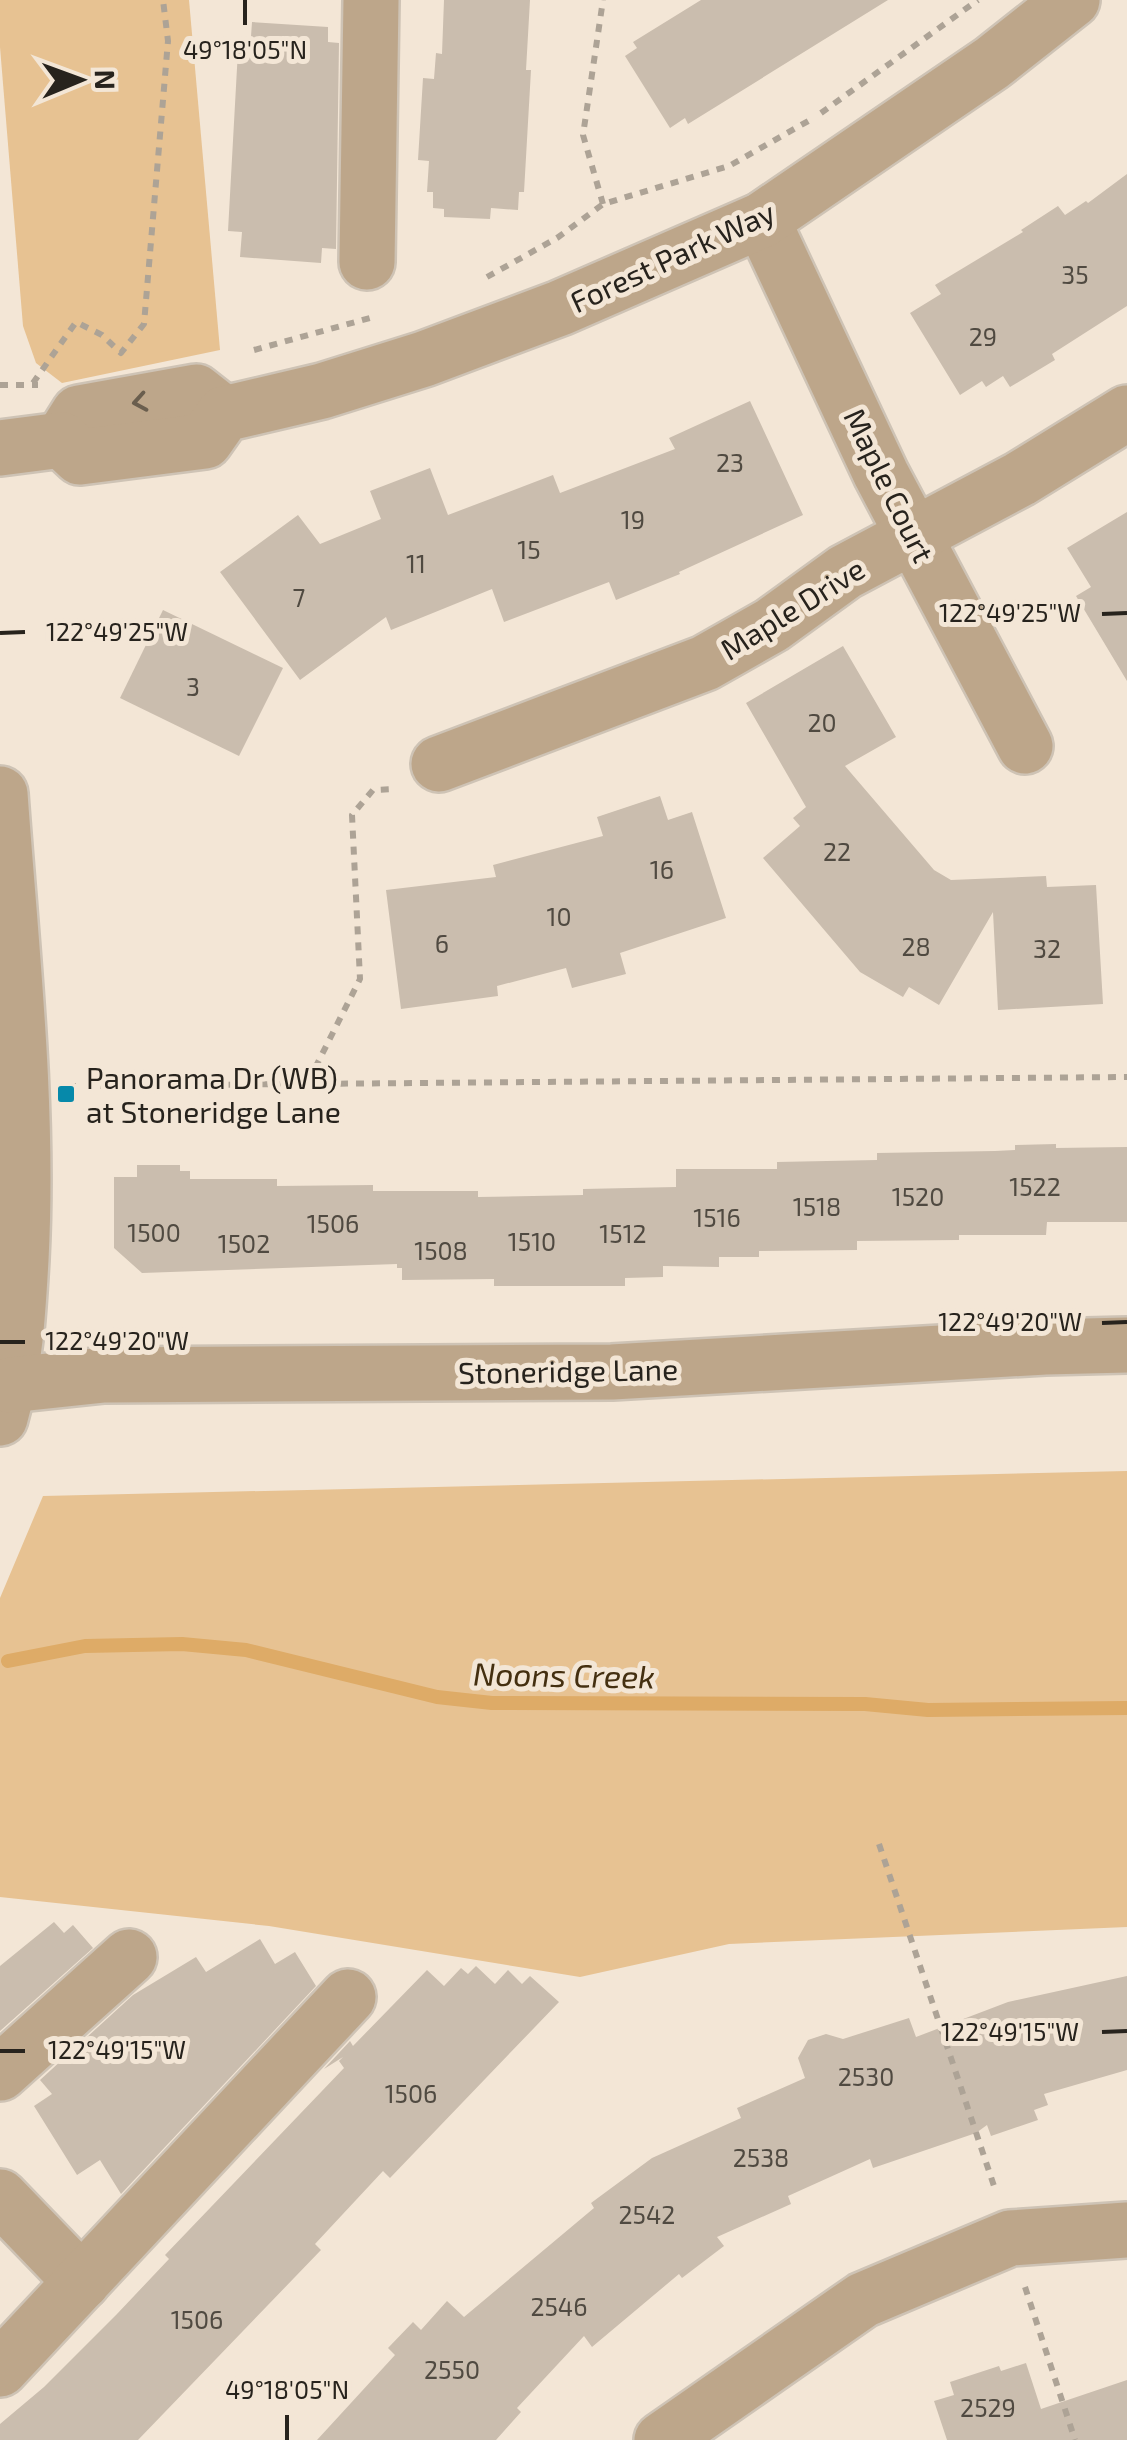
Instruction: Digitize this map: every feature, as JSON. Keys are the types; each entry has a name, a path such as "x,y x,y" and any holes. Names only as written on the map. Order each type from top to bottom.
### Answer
{"street":[{"path":"366,262 372,0"},
{"name":"Forest Park Way","path":"0,448 62,440 80,457 205,441 224,414 322,391 424,359 560,308 762,220 992,62 1072,0"},
{"name":"Maple Court","path":"762,220 881,474 1026,746"},
{"name":"Maple Drive","path":"438,764 704,663 772,625 845,572 1020,479 1127,413"},
{"path":"0,794 21,1086 24,1201 18,1316 5,1402"},
{"name":"Stoneridge Lane","path":"5,1402 104,1376 612,1372 1045,1347 1127,1346"},
{"path":"0,2073 129,1957"},
{"path":"0,2370 348,1997"},
{"path":"0,2197 82,2282"},
{"path":"662,2440 863,2300 1010,2238 1127,2230"}],"path":[{"path":"0,385 32,384 76,322 102,336 121,354 144,324 168,41 163,0"},
{"path":"603,0 583,135 603,204 729,166 807,122 978,0"},
{"path":"308,1082 360,980 352,815 374,790 407,788 438,764"},
{"path":"21,1086 1127,1077"},
{"path":"879,1844 1075,2440"}],"shaded area":[{"path":"0,0 189,0 220,350 62,383 36,363 23,326 0,47"},
{"path":"1127,1471 1127,1927 729,1944 580,1977 269,1926 0,1897 0,1598 43,1496"}],"building":[{"path":"444,0 530,0 526,70 531,70 524,192 519,192 518,210 491,208 490,219 444,217 444,209 433,208 433,192 427,192 429,161 418,160 423,78 434,79 436,53 442,54"},
{"path":"701,0 888,0 688,124 685,118 670,128 625,56 637,48 633,42"},
{"path":"252,22 328,27 328,42 339,43 336,249 322,248 321,263 240,257 242,232 228,231 238,50 250,51"},
{"path":"1127,174 1127,306 1052,354 1055,360 1010,387 1003,376 986,387 982,381 960,395 910,313 941,294 935,285 1058,206 1065,215"},
{"path":"750,401 803,515 616,600 609,582 504,622 492,589 391,630 386,617 300,680 220,572 298,515 320,544 381,519 370,491 430,468 448,515 553,475 560,493 675,449 669,438"},
{"path":"1127,512 1127,681 1076,596 1091,587 1067,548"},
{"path":"163,610 283,668 239,756 120,698"},
{"path":"843,646 896,737 845,766 934,870 951,880 1046,876 1047,887 1096,885 1103,1004 998,1010 993,912 939,1005 909,987 903,997 860,972 763,858 800,826 793,818 806,807 746,703"},
{"path":"660,796 668,820 692,812 726,918 620,953 626,974 572,988 566,968 497,986 498,996 401,1009 386,890 496,877 493,865 603,836 597,817"},
{"path":"1056,1144 1056,1148 1127,1147 1127,1222 1047,1222 1046,1235 857,1241 857,1250 759,1251 759,1257 719,1257 719,1267 663,1266 663,1277 625,1278 625,1286 494,1286 494,1279 402,1280 402,1268 397,1268 397,1264 142,1273 114,1248 114,1177 137,1177 137,1165 180,1165 180,1171 190,1171 190,1179 277,1179 277,1186 373,1185 373,1191 478,1191 478,1197 583,1195 583,1189 676,1187 676,1169 777,1169 777,1162 877,1160 877,1153 1015,1150 1015,1145"},
{"path":"54,1922 64,1933 73,1925 93,1948 0,2031 0,1966"},
{"path":"260,1939 275,1964 295,1952 316,1986 121,2194 100,2160 77,2175 34,2106 52,2094 40,2080 133,1995 196,1957 206,1972"},
{"path":"476,1966 495,1984 508,1970 522,1984 530,1976 559,2002 390,2178 383,2171 315,2244 321,2250 138,2440 0,2440 0,2424 44,2387 117,2314 169,2259 165,2255 344,2068 339,2061 343,2057 324,2069 350,2041 353,2046 427,1970 444,1986 461,1968 468,1974"},
{"path":"1127,1976 1127,2070 1044,2094 1048,2105 1034,2110 1038,2120 991,2136 987,2125 976,2133 873,2168 870,2159 788,2196 791,2204 717,2237 724,2246 682,2278 679,2274 592,2347 584,2336 517,2408 521,2412 496,2440 317,2440 395,2355 388,2348 413,2322 421,2330 447,2301 464,2317 594,2208 591,2203 652,2158 741,2118 737,2108 805,2078 798,2058 808,2040 826,2034 843,2039 909,2018 916,2037 1008,2002"},
{"path":"1026,2363 1041,2409 1127,2380 1127,2440 947,2440 934,2401 954,2395 950,2382 999,2366 1001,2371"}],"waterway":[{"name":"Noons Creek","path":"8,1661 85,1646 182,1644 246,1650 437,1697 492,1703 865,1704 928,1710 1127,1708"}],"place":[{"name":"Panorama Dr (WB) at Stoneridge Lane","path":"66,1094"}]}
